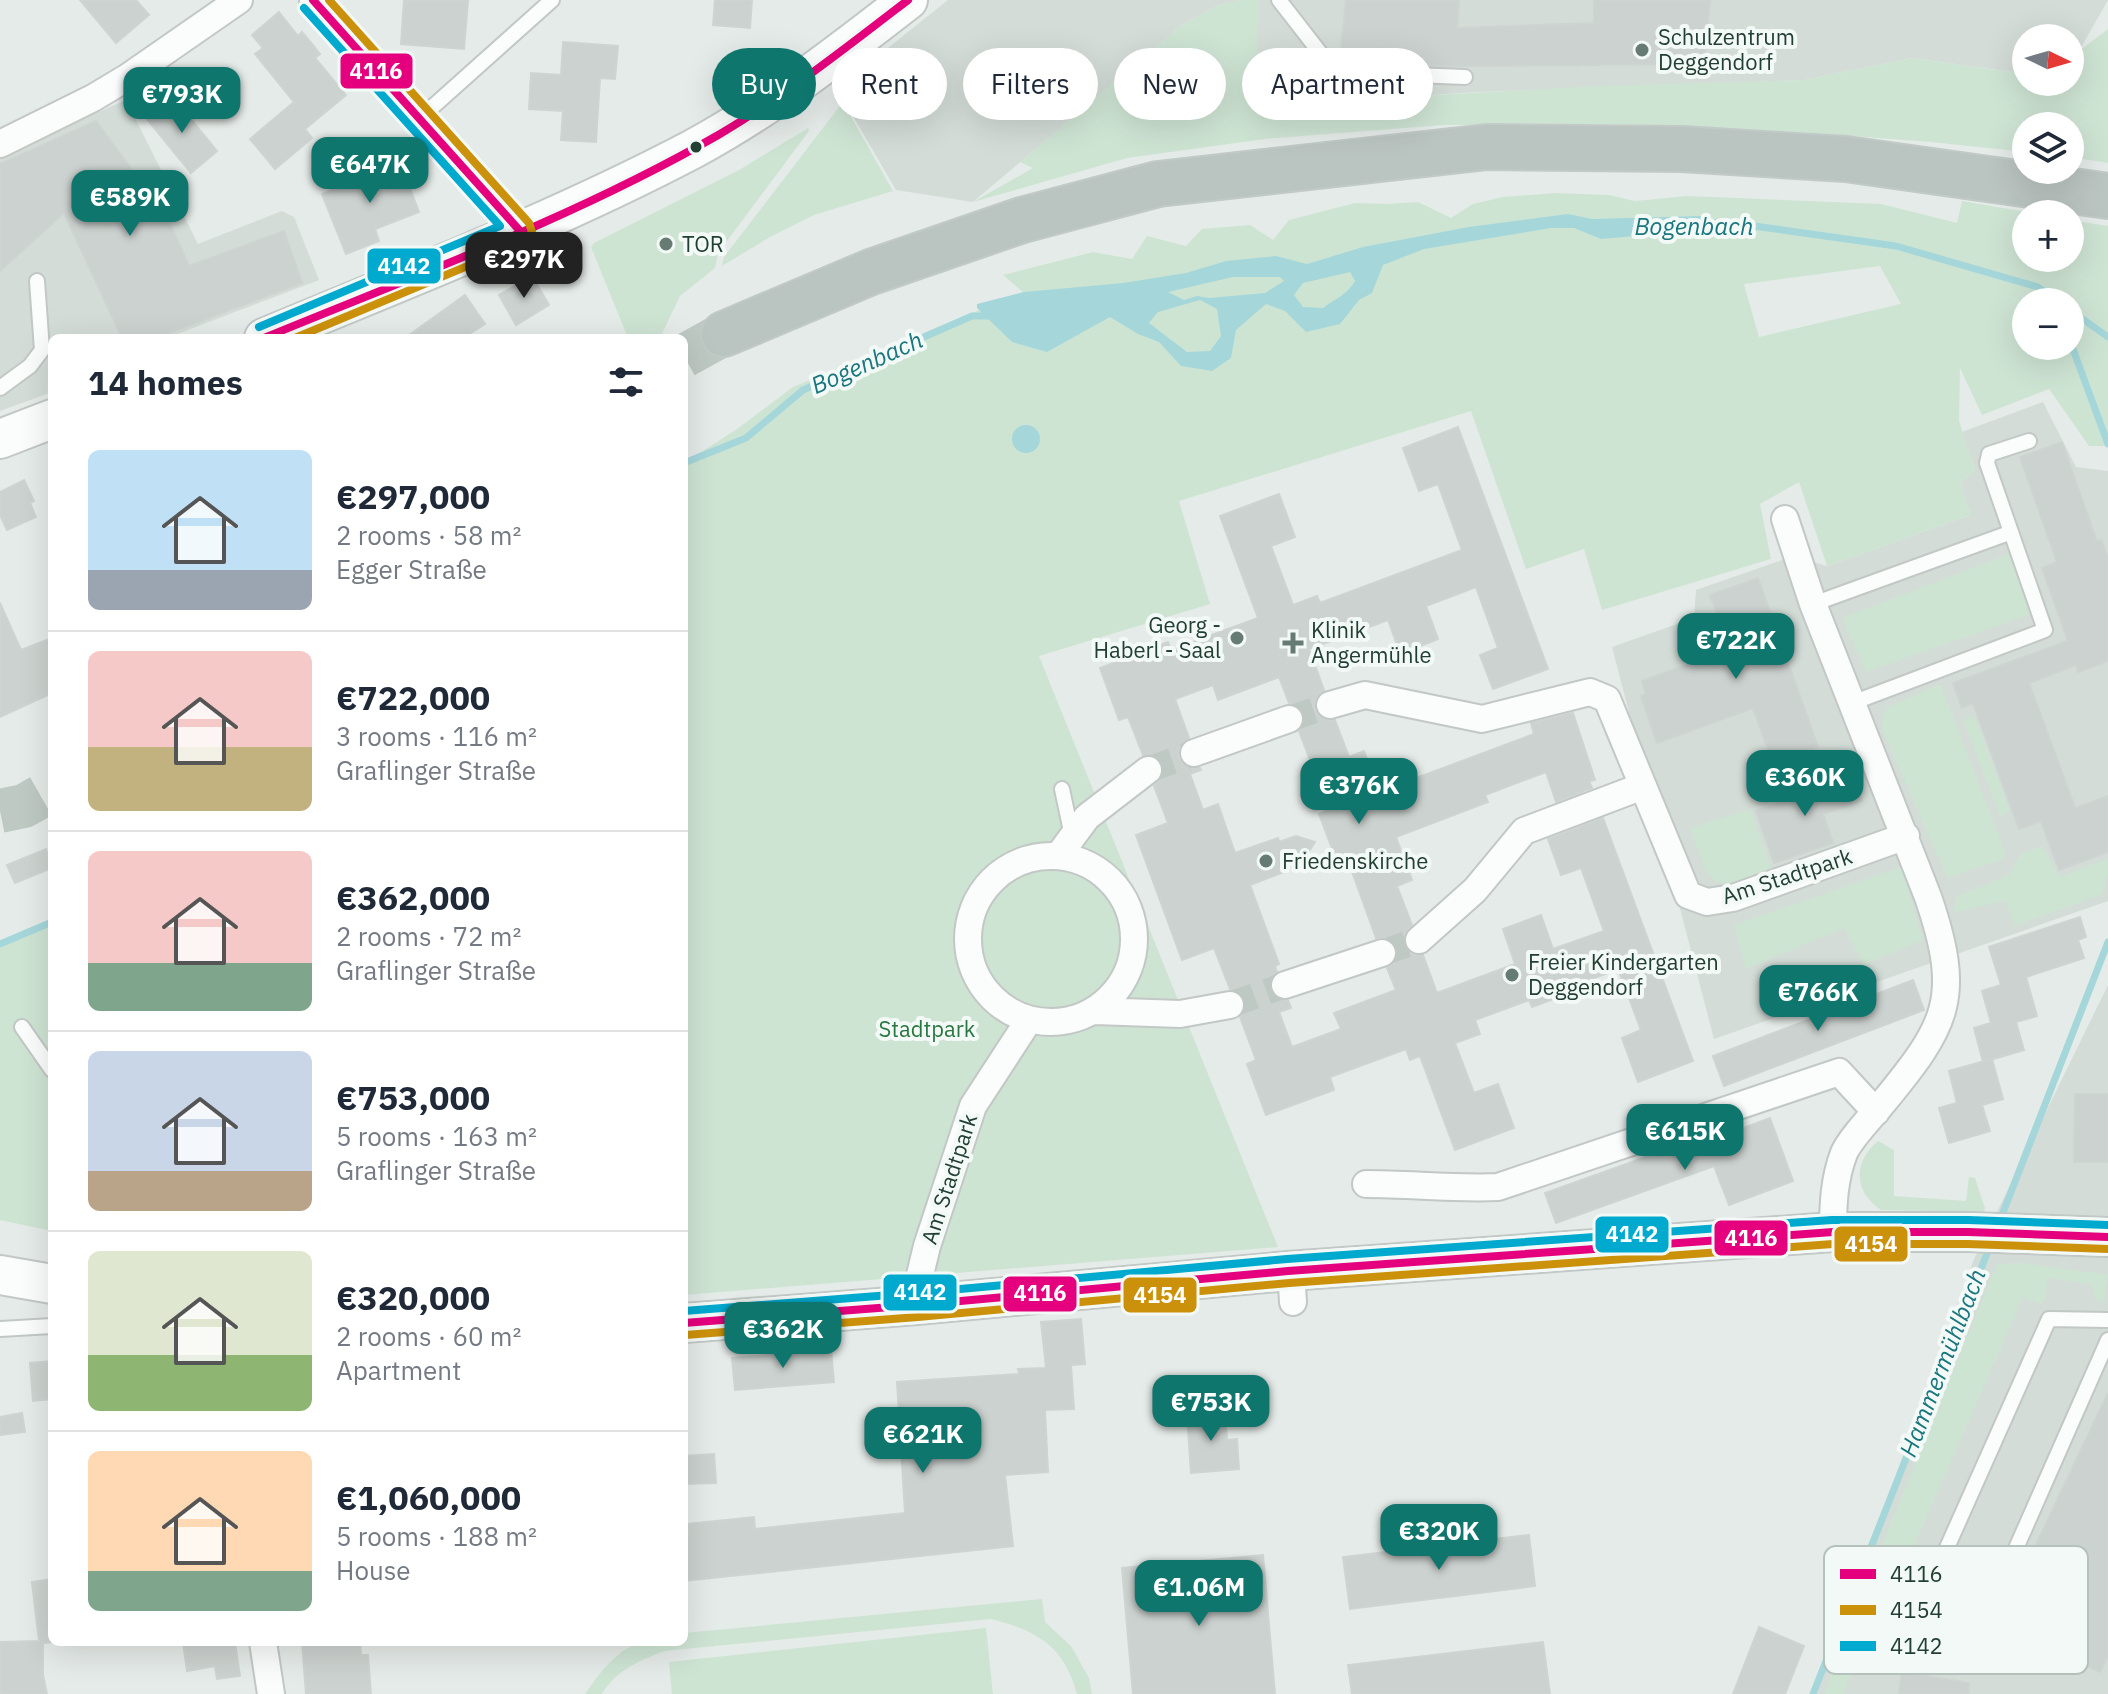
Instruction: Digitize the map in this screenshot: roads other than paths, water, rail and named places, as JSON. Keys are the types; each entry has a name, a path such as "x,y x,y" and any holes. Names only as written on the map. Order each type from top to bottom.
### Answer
{"highway":[{"path":"724,334 871,272 1022,220 1158,184 1487,147 1682,149 1846,159 2108,196"}],"street":[{"path":"0,144 93,98 239,0"},
{"path":"313,0 520,231"},
{"path":"274,334 561,214 693,148 758,109 843,51 908,0"},
{"path":"0,439 48,421"},
{"path":"1785,519 1813,604 1906,836 1941,936 1947,976 1943,1014 1923,1054 1845,1151 1835,1183 1833,1232"},
{"name":"Am Stadtpark","path":"1330,705 1365,695 1482,719 1590,692 1607,699 1688,895 1707,902 1733,898 1906,836"},
{"path":"1194,753 1289,719"},
{"path":"1066,846 1112,881 1128,906 1135,935 1131,965 1117,991 1095,1011 1074,1020 1052,1023 1029,1020 1000,1006 985,990 974,971 968,950 970,920 982,893 1003,871 1029,858 1066,846 1087,817 1148,770"},
{"path":"1419,940 1475,890 1524,831 1643,786"},
{"path":"1285,985 1382,953"},
{"path":"1095,1011 1180,1014 1230,1005"},
{"name":"Am Stadtpark","path":"917,1305 927,1246 973,1106 1029,1020"},
{"path":"1366,1184 1416,1184 1457,1189 1498,1187 1839,1072 1876,1112"},
{"path":"688,1323 917,1305 1292,1286 1833,1232 1968,1232 2108,1237"},
{"path":"0,1275 48,1283"},
{"path":"264,1646 271,1694"}],"lane":[{"path":"419,119 552,0"},
{"path":"1279,0 1335,72 1465,77"},
{"path":"0,388 30,366 42,350 37,281"},
{"path":"1852,703 2045,630 1987,463 1989,454 2029,441"},
{"path":"1813,604 2009,533"},
{"path":"1062,789 1066,846"},
{"path":"22,1027 48,1064"},
{"path":"1948,1546 2049,1319 2108,1320"},
{"path":"0,1329 48,1326"},
{"path":"2017,1546 2108,1340"}],"water":[{"path":"1568,214 1592,219 1701,216 1721,223 1718,229 1601,239 1574,228 1551,228 1424,249 1383,265 1372,293 1359,300 1340,324 1306,332 1285,311 1266,304 1236,330 1231,358 1212,371 1181,366 1159,342 1138,334 1110,317 1047,352 1012,342 977,308 977,304 1024,292 1123,283 1186,273 1226,261 1276,256 1307,264 1363,247 1469,227","holes":["1350,272 1355,281 1345,293 1323,308 1303,307 1294,295 1303,283","1233,277 1280,277 1284,281 1265,293 1209,298 1197,296 1184,300 1168,292","1200,300 1217,309 1221,336 1210,351 1187,352 1149,323 1158,312"]},
{"path":"1026,425 1036,429 1040,439 1036,449 1026,453 1016,449 1012,439 1016,429"}],"waterway":[{"name":"Bogenbach","path":"1711,223 1726,222 1896,246 2039,288"},
{"name":"Bogenbach","path":"688,461 746,438 803,390 972,316 992,316"},
{"path":"2084,320 2108,337"},
{"name":"Hammermühlbach","path":"2077,360 2108,444"},
{"name":"Bogenbach","path":"0,944 48,924"},
{"name":"Hammermühlbach","path":"1999,1223 2108,942"},
{"name":"Hammermühlbach","path":"1871,1546 1990,1246"},
{"name":"Hammermühlbach","path":"1813,1694 1824,1666"}],"tunnel":[{"path":"688,354 724,334"},
{"path":"1289,719 1330,705"},
{"path":"1148,770 1194,753"},
{"path":"0,811 24,806 48,792"},
{"path":"1382,953 1419,940"},
{"path":"1230,1005 1285,985"}],"place":[{"name":"Schulzentrum Deggendorf","path":"1642,50"},
{"name":"TOR","path":"666,244"},
{"name":"Georg - Haberl - Saal","path":"1237,638"},
{"name":"Klinik Angermühle","path":"1293,643"},
{"name":"Friedenskirche","path":"1266,861"},
{"name":"Freier Kindergarten Deggendorf","path":"1512,975"}],"park label":[{"name":"Stadtpark","path":"927,1029"}]}
